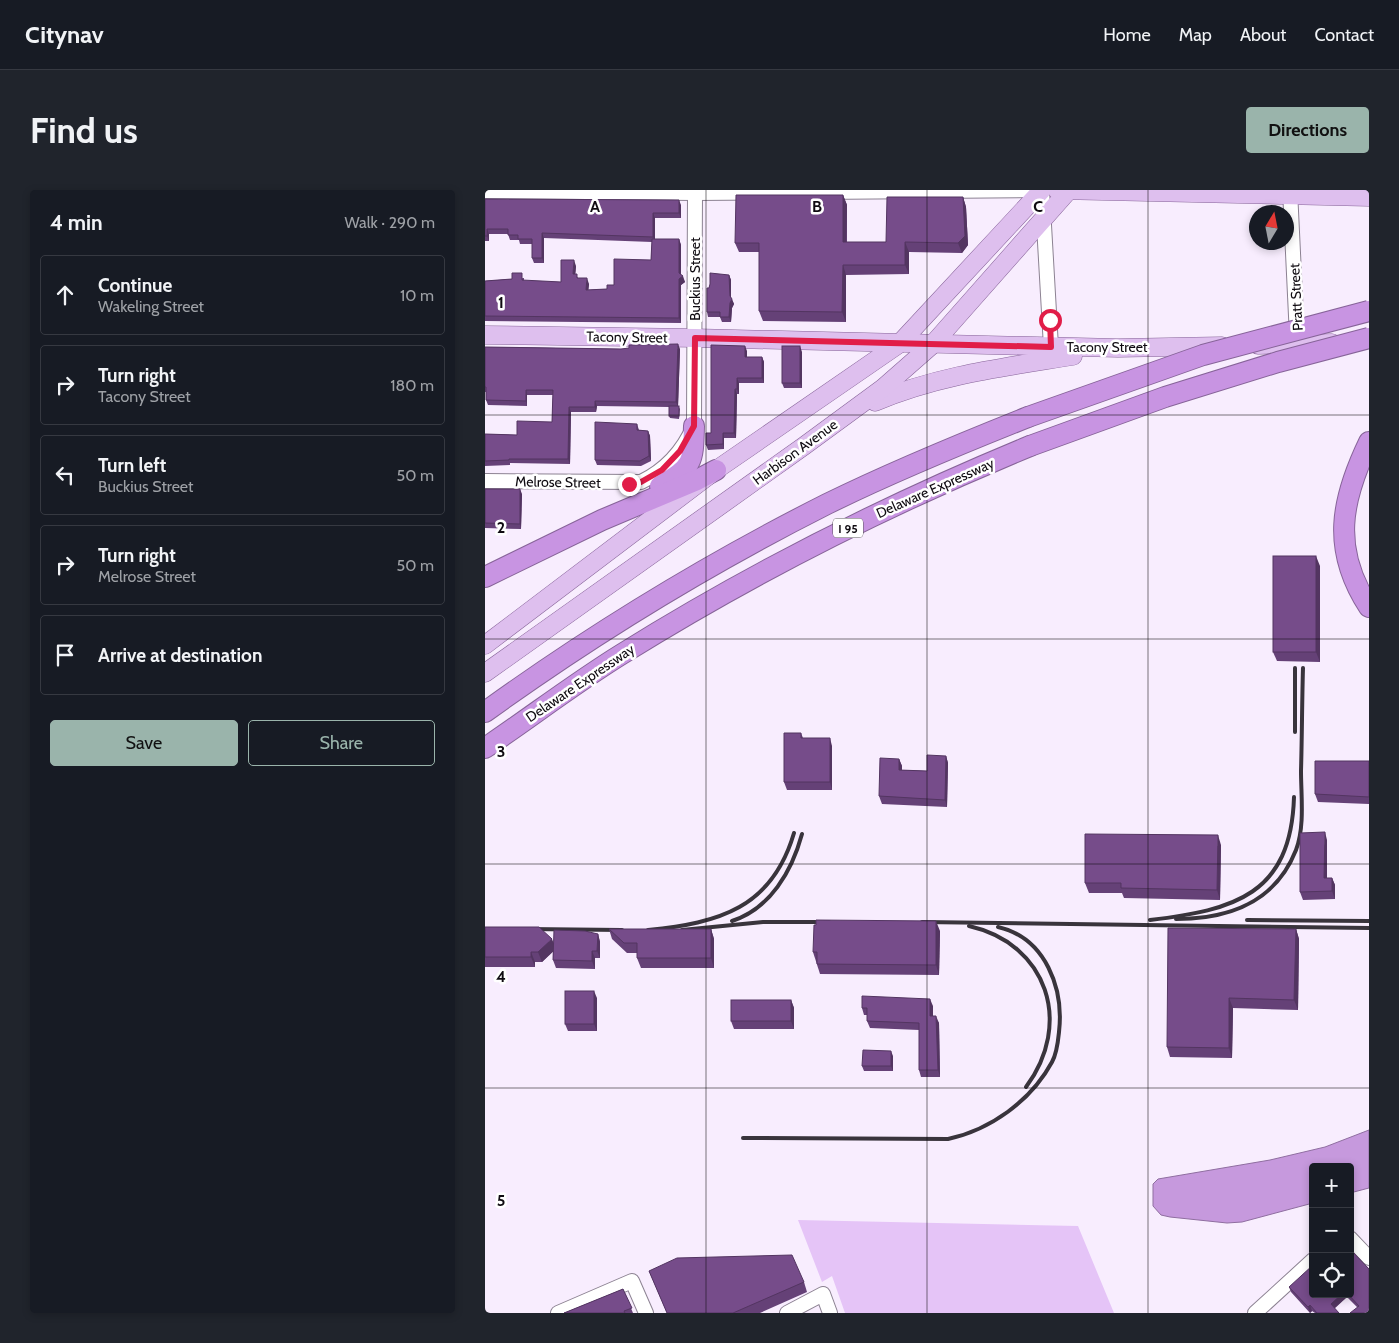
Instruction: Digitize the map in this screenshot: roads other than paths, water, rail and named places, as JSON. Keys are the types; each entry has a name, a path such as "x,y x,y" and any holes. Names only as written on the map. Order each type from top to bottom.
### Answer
{"highway":[{"name":"Delaware Expressway","path":"485,712 537,674 703,571 827,505 892,474 1028,417 1203,354 1369,311"},
{"name":"Delaware Expressway","path":"485,748 621,655 673,623 863,521 972,470 1030,446 1165,397 1278,362 1369,338"},
{"path":"602,520 683,472 693,454 694,426"},
{"path":"1369,442 1354,473 1344,505 1343,530 1347,557 1356,582 1369,607"},
{"path":"485,577 602,520 697,480 716,470"}],"main road":[{"path":"485,645 716,470 899,344 1041,190 1290,193 1369,197"},
{"name":"Harbison Avenue","path":"485,672 854,411 932,344 1068,190"},
{"name":"Tacony Street","path":"485,335 1118,348 1369,342"},
{"path":"854,411 895,393 951,377 1118,348"}],"street":[{"path":"485,191 695,193 1041,190 1051,347"},
{"name":"Buckius Street","path":"694,426 695,193"},
{"name":"Pratt Street","path":"1290,193 1298,344"},
{"name":"Melrose Street","path":"485,481 641,482 651,477 672,460 686,443 694,426"},
{"path":"1354,1242 1369,1258"},
{"path":"1255,1313 1309,1264"},
{"path":"558,1313 631,1281 646,1313"},
{"path":"787,1313 823,1294 830,1313"}],"railway":[{"path":"1295,668 1295,732"},
{"path":"1176,919 1214,916 1248,904 1263,895 1276,883 1287,868 1299,841 1302,821 1303,668"},
{"path":"1150,920 1208,910 1232,903 1252,892 1269,876 1282,856 1290,830 1294,797"},
{"path":"648,930 698,922 720,916 739,907 757,895 772,879 784,858 794,833"},
{"path":"732,921 758,908 777,887 792,862 802,834"},
{"path":"1247,920 1369,921"},
{"path":"682,930 763,922 829,922"},
{"path":"922,922 1369,928"},
{"path":"969,926 996,936 1018,950 1034,968 1045,990 1049,1013 1048,1038 1040,1063 1026,1087"},
{"path":"743,1138 948,1139 979,1129 1008,1112 1033,1089 1052,1062 1058,1044 1060,1016 1055,983 1040,954 1015,933 998,927"},
{"path":"527,929 622,930"}]}
